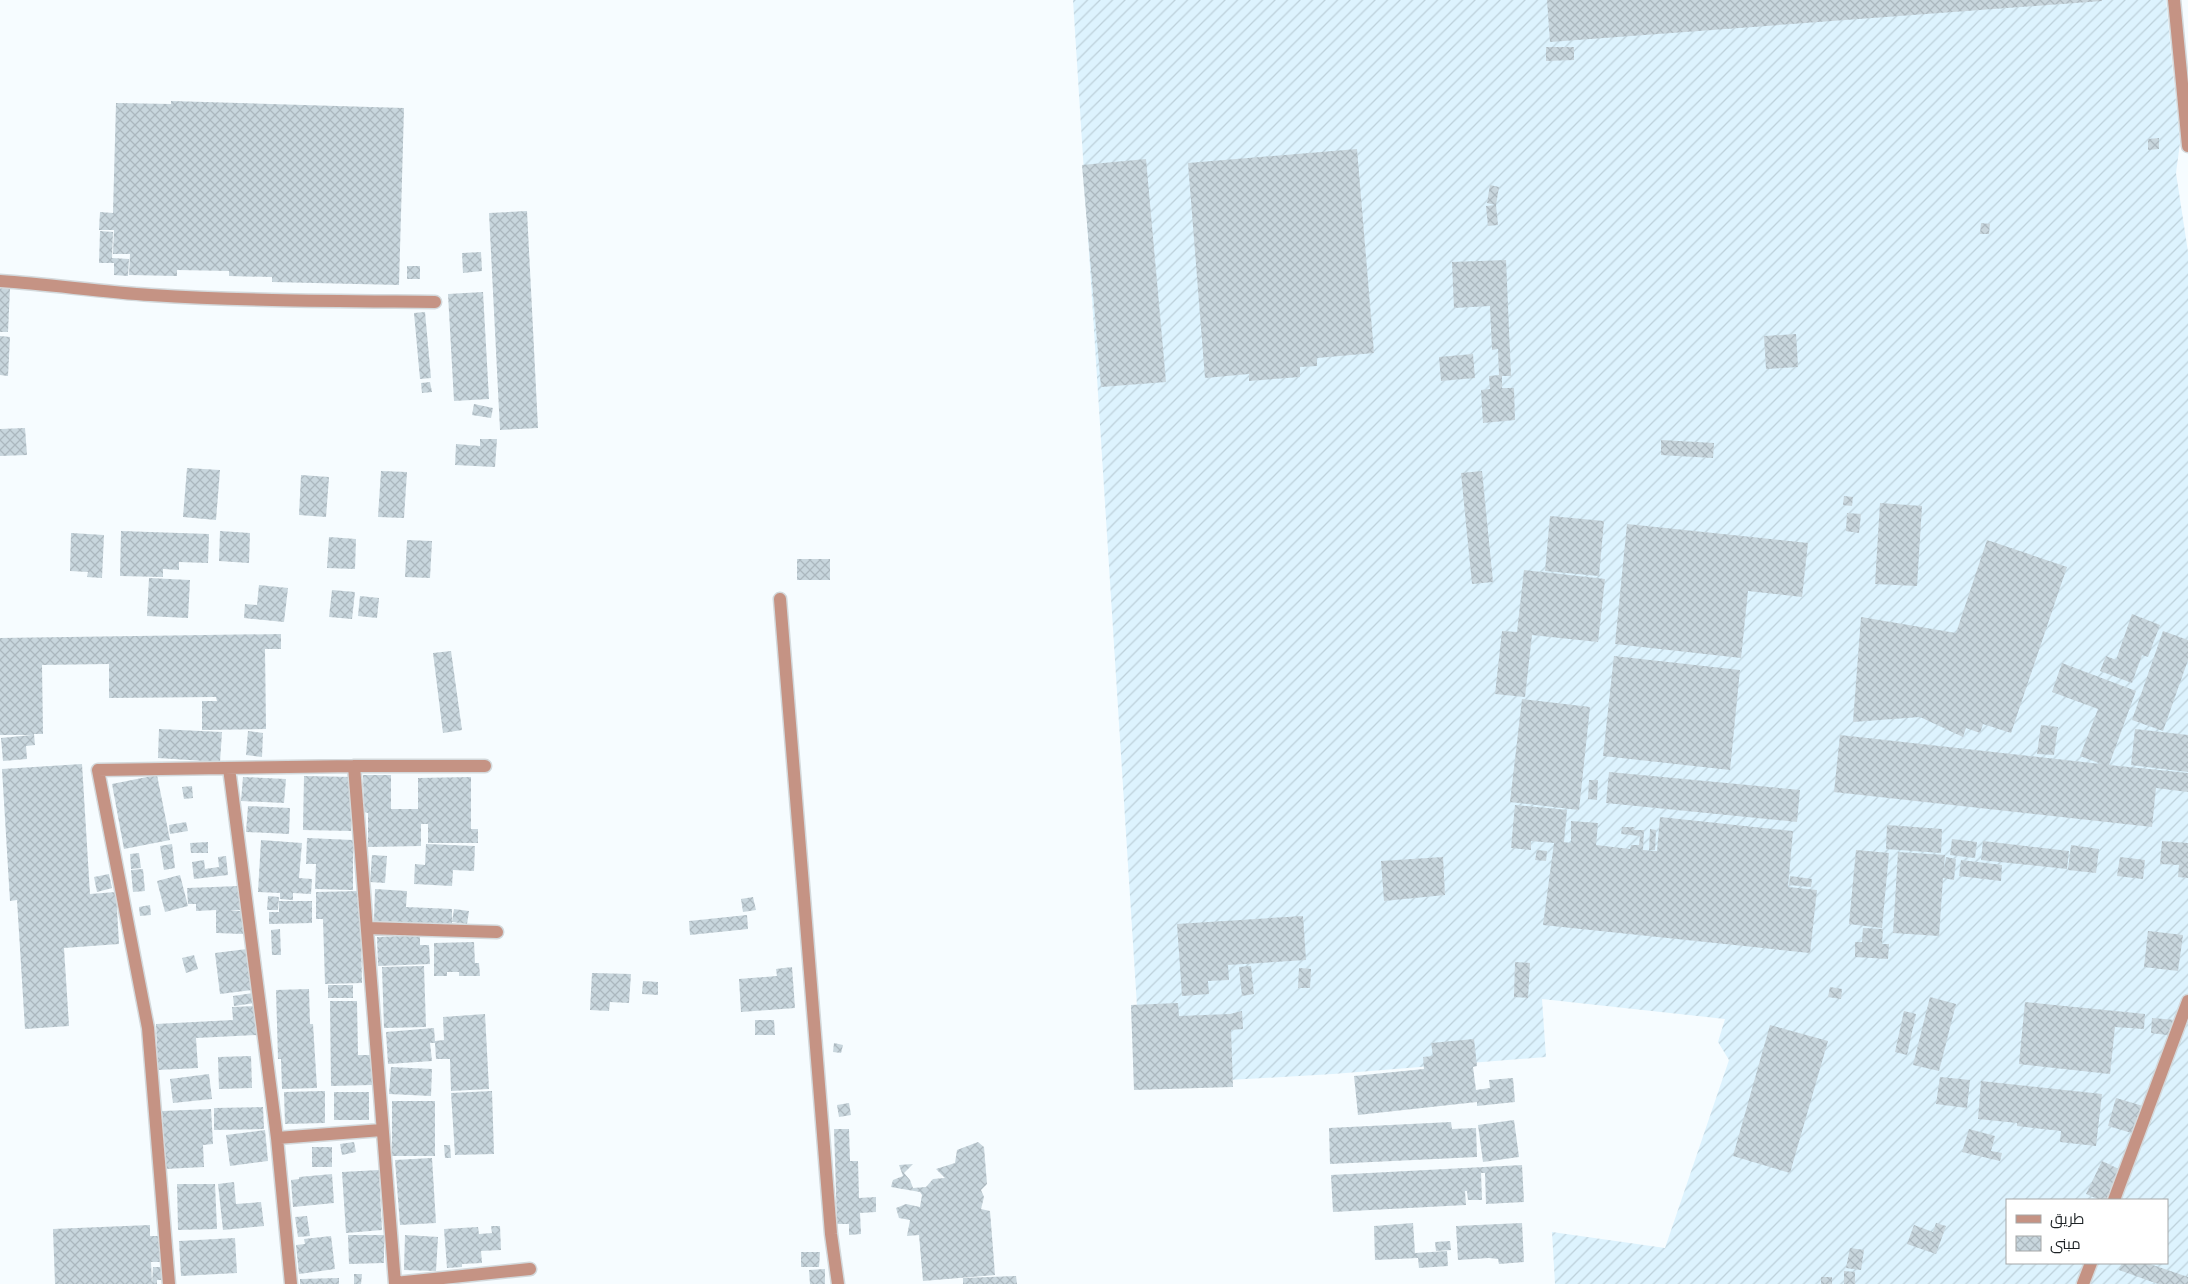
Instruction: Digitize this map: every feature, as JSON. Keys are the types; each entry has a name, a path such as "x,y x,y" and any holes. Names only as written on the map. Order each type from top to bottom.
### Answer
{"street":[{"path":"2174,0 2188,146"},
{"path":"0,281 42,284 97,292 153,295 435,302"},
{"path":"780,599 831,1234 838,1284"},
{"path":"354,766 395,1284 530,1269"},
{"path":"169,1284 148,1028 98,770 485,766"},
{"path":"229,768 278,1138 291,1284"},
{"path":"367,928 497,932"},
{"path":"2114,1199 2188,1002"},
{"path":"278,1138 382,1130"},
{"path":"2083,1284 2090,1264"}],"shaded area":[{"path":"1073,0 2166,0 2180,143 2176,173 2188,252 2188,1284 1555,1284 1552,1232 1665,1248 1729,1060 1718,1042 1725,1019 1542,999 1546,1057 1333,1074 1142,1085"}],"building":[{"path":"1547,0 2102,0 2102,1 1550,42"},
{"path":"1546,47 1574,47 1574,60 1546,61"},
{"path":"171,101 404,108 399,285 272,282 272,277 229,276 229,271 177,270 177,276 129,275 130,254 113,254 114,230 99,230 100,212 113,213 116,103 171,104"},
{"path":"2159,138 2159,149 2148,150 2148,139"},
{"path":"1357,149 1374,353 1317,358 1317,366 1300,367 1300,377 1249,381 1249,374 1205,378 1188,163"},
{"path":"1146,159 1166,382 1101,387 1082,165"},
{"path":"1490,185 1499,187 1496,205 1498,225 1488,226 1486,206 1495,205 1487,203"},
{"path":"527,211 538,428 500,430 489,213"},
{"path":"1981,223 1990,224 1989,234 1980,234"},
{"path":"100,231 113,232 112,258 129,259 128,276 114,275 114,263 99,263"},
{"path":"481,252 482,271 463,273 462,253"},
{"path":"1506,260 1511,376 1502,376 1502,388 1514,388 1515,420 1483,423 1481,390 1490,389 1489,376 1499,375 1498,349 1492,350 1490,306 1454,308 1452,262"},
{"path":"407,266 420,266 420,279 407,279"},
{"path":"0,288 10,288 8,332 0,332"},
{"path":"483,292 489,399 454,401 448,294"},
{"path":"425,312 431,378 420,379 414,313"},
{"path":"1796,334 1798,367 1766,369 1764,336"},
{"path":"0,336 10,337 8,376 0,375"},
{"path":"1473,354 1475,378 1441,381 1439,357"},
{"path":"430,382 432,392 422,393 421,383"},
{"path":"474,404 493,408 491,418 472,415"},
{"path":"25,428 27,455 0,456 0,429"},
{"path":"480,439 497,439 495,467 455,465 456,444 480,446"},
{"path":"1661,440 1714,443 1713,458 1661,455"},
{"path":"187,468 220,470 216,520 183,517"},
{"path":"381,471 407,472 404,518 378,517"},
{"path":"1482,471 1493,582 1472,584 1461,473"},
{"path":"301,475 329,477 326,517 299,515"},
{"path":"1844,496 1853,497 1852,506 1843,505"},
{"path":"1880,503 1922,506 1917,586 1875,584"},
{"path":"1847,513 1861,514 1859,533 1846,531"},
{"path":"1550,516 1604,521 1599,576 1545,571"},
{"path":"1627,524 1808,543 1802,597 1748,591 1741,658 1615,644"},
{"path":"121,531 209,534 208,563 179,562 179,570 163,569 163,577 120,576"},
{"path":"220,531 250,533 249,563 219,561"},
{"path":"71,533 104,535 102,578 87,577 88,572 70,571"},
{"path":"329,537 356,539 355,569 327,568"},
{"path":"407,540 432,541 430,578 405,577"},
{"path":"1987,540 2067,567 2011,733 1983,724 1980,733 1966,728 1963,737 1920,717 1853,722 1861,617 1956,633"},
{"path":"797,559 830,559 830,580 797,580"},
{"path":"1524,570 1605,579 1598,642 1532,635 1525,697 1495,694 1502,631 1517,632"},
{"path":"149,578 190,580 188,618 147,616"},
{"path":"259,585 288,588 284,622 244,618 245,604 257,605"},
{"path":"332,590 355,592 352,619 329,617"},
{"path":"360,596 379,598 377,618 358,616"},
{"path":"2132,614 2160,625 2148,657 2142,655 2132,683 2100,671 2106,656 2116,660"},
{"path":"2163,631 2188,640 2188,660 2163,731 2132,720"},
{"path":"281,634 281,649 265,649 266,729 202,730 202,701 217,701 216,697 109,698 109,664 42,665 43,734 34,734 35,745 26,746 27,759 3,761 1,738 32,735 0,735 0,638"},
{"path":"451,651 462,730 443,733 433,653"},
{"path":"1614,656 1740,670 1730,770 1603,756"},
{"path":"2062,663 2136,691 2109,765 2188,773 2188,792 2156,788 2152,827 1834,792 1840,735 2101,764 2080,756 2098,709 2052,692"},
{"path":"1522,699 1590,707 1579,810 1510,802"},
{"path":"2041,725 2058,727 2054,755 2037,754"},
{"path":"159,729 222,732 220,762 158,758"},
{"path":"2135,729 2188,735 2188,772 2131,765"},
{"path":"248,731 263,733 262,757 246,755"},
{"path":"82,764 90,894 116,892 119,944 64,948 69,1026 25,1029 17,900 10,901 2,769"},
{"path":"1609,772 1800,790 1797,822 1606,803"},
{"path":"157,775 170,840 124,849 112,784"},
{"path":"363,775 391,775 391,809 418,809 418,778 471,777 471,829 478,829 478,843 428,843 428,824 421,824 421,846 368,847 368,813 364,812"},
{"path":"304,776 352,777 351,831 303,830"},
{"path":"243,777 286,779 284,803 241,801"},
{"path":"1589,780 1598,780 1597,800 1588,799"},
{"path":"192,786 193,798 184,799 182,787"},
{"path":"1515,805 1567,810 1564,842 1571,843 1571,821 1598,823 1596,845 1630,849 1631,845 1639,845 1640,836 1621,834 1622,827 1634,827 1634,830 1644,830 1643,850 1657,851 1660,817 1793,831 1788,887 1817,890 1810,953 1543,925 1554,843 1531,841 1531,850 1511,848"},
{"path":"248,806 290,808 289,834 246,832"},
{"path":"186,822 188,831 170,834 169,825"},
{"path":"1887,825 1942,829 1941,853 1886,849"},
{"path":"1650,829 1656,830 1655,850 1649,850"},
{"path":"307,838 353,840 353,890 315,889 316,864 306,864"},
{"path":"1952,839 1977,842 1975,858 1950,855"},
{"path":"261,840 302,843 299,878 312,879 311,894 293,893 293,900 280,899 280,893 258,892"},
{"path":"1983,841 2069,851 2067,869 1981,860"},
{"path":"2162,841 2188,843 2188,878 2178,877 2179,865 2160,864"},
{"path":"208,842 208,853 191,853 190,843"},
{"path":"172,844 175,868 164,870 160,846"},
{"path":"426,844 475,846 474,871 453,870 452,886 414,884 415,864 425,865"},
{"path":"2071,845 2099,849 2096,873 2068,870"},
{"path":"1537,850 1547,851 1546,861 1535,860"},
{"path":"1856,850 1889,853 1882,928 1849,924"},
{"path":"1898,852 1945,855 1944,869 1946,857 1956,859 1954,880 1943,878 1939,936 1893,933"},
{"path":"139,853 141,868 131,869 130,854"},
{"path":"372,855 387,856 385,883 370,882"},
{"path":"226,856 228,875 194,879 192,862 204,860 205,869 219,867 218,857"},
{"path":"1443,857 1445,895 1384,901 1381,861"},
{"path":"2120,857 2145,860 2143,879 2117,876"},
{"path":"1961,860 2002,865 2001,881 1959,876"},
{"path":"143,869 145,891 133,892 131,870"},
{"path":"109,874 112,888 97,892 94,877"},
{"path":"180,875 188,906 165,912 157,881"},
{"path":"1790,876 1812,879 1811,887 1789,885"},
{"path":"239,886 240,910 229,911 244,911 243,934 216,933 216,910 196,911 196,904 188,904 187,888"},
{"path":"375,889 407,891 406,907 452,909 452,924 374,921"},
{"path":"360,891 362,983 325,984 323,919 316,919 316,892"},
{"path":"268,896 279,897 278,910 267,910"},
{"path":"753,897 756,910 743,912 741,899"},
{"path":"279,901 312,901 312,923 269,924 269,912 279,912"},
{"path":"150,905 151,915 140,916 139,907"},
{"path":"454,909 469,911 467,924 452,922"},
{"path":"747,915 748,929 690,935 689,921"},
{"path":"1303,916 1306,960 1228,965 1229,980 1208,981 1209,994 1182,996 1177,924"},
{"path":"1863,928 1883,929 1882,944 1889,944 1888,959 1855,957 1855,942 1862,942"},
{"path":"280,929 281,955 272,955 271,930"},
{"path":"2148,931 2183,935 2178,971 2144,967"},
{"path":"420,932 420,945 429,945 430,964 378,966 377,937 401,936 401,933"},
{"path":"474,942 475,963 479,963 480,976 459,976 459,972 447,972 447,976 434,976 434,943"},
{"path":"247,949 252,990 220,994 215,953"},
{"path":"194,955 198,969 186,973 182,958"},
{"path":"1515,962 1530,963 1528,998 1514,997"},
{"path":"424,966 426,1027 384,1028 382,967"},
{"path":"1251,966 1254,994 1242,996 1239,967"},
{"path":"792,967 795,1008 741,1012 739,979 777,976 776,969"},
{"path":"1299,968 1311,969 1310,988 1298,988"},
{"path":"592,973 631,974 629,1003 610,1002 609,1011 590,1010"},
{"path":"643,981 658,982 658,995 642,994"},
{"path":"328,985 353,985 353,998 328,998"},
{"path":"1830,987 1842,989 1841,999 1828,997"},
{"path":"309,989 310,1024 313,1024 317,1088 282,1089 281,1059 278,1059 276,990"},
{"path":"253,993 255,1003 234,1006 233,996"},
{"path":"1930,997 1956,1004 1939,1071 1913,1065"},
{"path":"330,1001 357,1001 358,1055 372,1055 372,1085 331,1086"},
{"path":"2025,1002 2145,1014 2144,1029 2115,1027 2110,1074 2019,1064"},
{"path":"1178,1003 1179,1016 1230,1014 1242,1011 1243,1029 1231,1030 1233,1087 1134,1090 1131,1005"},
{"path":"257,1006 258,1035 196,1038 198,1068 158,1070 156,1024 233,1020 232,1007"},
{"path":"1904,1011 1916,1014 1907,1055 1895,1052"},
{"path":"485,1014 489,1089 451,1091 450,1059 436,1059 435,1043 430,1043 432,1061 388,1064 386,1032 434,1028 435,1041 444,1040 443,1017"},
{"path":"2152,1018 2176,1020 2174,1036 2151,1033"},
{"path":"755,1020 774,1020 775,1035 755,1035"},
{"path":"1770,1025 1828,1041 1790,1173 1733,1156"},
{"path":"1474,1039 1477,1066 1473,1067 1476,1090 1490,1088 1489,1080 1513,1078 1515,1102 1477,1106 1477,1102 1358,1115 1354,1076 1424,1069 1423,1057 1433,1056 1431,1043"},
{"path":"834,1043 843,1045 841,1053 833,1052"},
{"path":"251,1056 252,1088 219,1089 218,1057"},
{"path":"391,1067 432,1069 431,1096 389,1094"},
{"path":"209,1074 212,1099 173,1103 170,1079"},
{"path":"1940,1077 1970,1080 1967,1108 1936,1104"},
{"path":"1981,1081 2102,1094 2096,1146 2060,1142 2061,1131 2017,1126 2017,1123 1978,1119"},
{"path":"325,1091 325,1123 285,1124 284,1092"},
{"path":"492,1091 494,1154 455,1155 451,1093"},
{"path":"334,1092 369,1092 369,1120 334,1120"},
{"path":"2116,1098 2143,1106 2135,1134 2108,1126"},
{"path":"392,1101 435,1101 435,1156 392,1156"},
{"path":"849,1103 851,1115 839,1117 837,1105"},
{"path":"263,1107 264,1129 214,1130 214,1108"},
{"path":"211,1109 213,1144 203,1145 204,1167 165,1169 162,1111"},
{"path":"1514,1120 1519,1157 1483,1162 1478,1125"},
{"path":"1451,1122 1452,1129 1476,1128 1477,1157 1330,1164 1329,1128"},
{"path":"834,1129 849,1129 850,1161 858,1161 859,1198 876,1197 876,1212 860,1213 861,1234 849,1235 849,1224 837,1224"},
{"path":"1969,1129 1995,1136 1991,1151 2002,1153 2000,1161 1962,1152"},
{"path":"265,1130 268,1161 230,1166 226,1135"},
{"path":"354,1142 356,1152 342,1155 340,1144"},
{"path":"978,1142 984,1147 987,1184 981,1190 984,1197 981,1209 990,1211 995,1275 923,1281 919,1235 907,1236 910,1220 899,1218 896,1208 906,1204 920,1207 922,1195 920,1192 891,1187 893,1180 903,1176 899,1165 913,1164 904,1173 910,1180 913,1188 926,1187 933,1179 945,1178 936,1169 955,1163 957,1150"},
{"path":"444,1145 450,1145 451,1158 445,1158"},
{"path":"312,1147 332,1147 332,1167 312,1167"},
{"path":"432,1158 436,1223 400,1225 395,1160"},
{"path":"2102,1161 2121,1170 2107,1199 2098,1199 2086,1194"},
{"path":"1522,1165 1524,1202 1486,1204 1485,1173 1481,1173 1482,1200 1468,1200 1467,1191 1465,1191 1466,1205 1333,1212 1331,1175"},
{"path":"379,1170 382,1230 346,1233 342,1172"},
{"path":"332,1174 334,1203 293,1207 291,1180 299,1179 299,1177"},
{"path":"234,1182 236,1204 261,1202 264,1226 223,1230 218,1184"},
{"path":"177,1184 215,1184 217,1229 178,1230"},
{"path":"307,1216 310,1236 298,1237 295,1217"},
{"path":"1413,1223 1415,1253 1447,1251 1448,1266 1419,1268 1418,1258 1375,1260 1374,1226"},
{"path":"1522,1223 1524,1262 1499,1264 1498,1259 1489,1258 1458,1260 1456,1226"},
{"path":"1936,1223 1946,1226 1936,1254 1907,1244 1914,1225 1933,1232"},
{"path":"150,1225 150,1236 159,1236 160,1262 151,1262 152,1284 55,1284 53,1229"},
{"path":"491,1226 500,1226 501,1250 481,1251 482,1263 462,1264 462,1267 447,1268 444,1229 478,1227 479,1234 492,1233"},
{"path":"348,1235 384,1235 384,1263 349,1264"},
{"path":"405,1235 438,1237 436,1271 404,1270"},
{"path":"331,1236 335,1269 299,1274 296,1245 305,1244 304,1239"},
{"path":"235,1238 237,1273 181,1276 179,1241"},
{"path":"1450,1241 1451,1250 1436,1251 1435,1242"},
{"path":"1850,1248 1864,1250 1861,1270 1846,1268"},
{"path":"801,1252 820,1252 819,1267 801,1267"},
{"path":"2122,1264 2150,1264 2188,1277 2188,1284 2158,1284 2119,1270"},
{"path":"153,1267 164,1267 164,1280 157,1280 157,1284 152,1284"},
{"path":"825,1269 825,1284 810,1284 809,1270"},
{"path":"1844,1271 1855,1272 1855,1284 1844,1284"},
{"path":"354,1274 362,1274 361,1284 354,1284"},
{"path":"1016,1276 1017,1284 963,1284 963,1278"},
{"path":"1821,1277 1832,1277 1832,1284 1821,1284"},
{"path":"339,1278 339,1284 300,1284 300,1279"}]}
